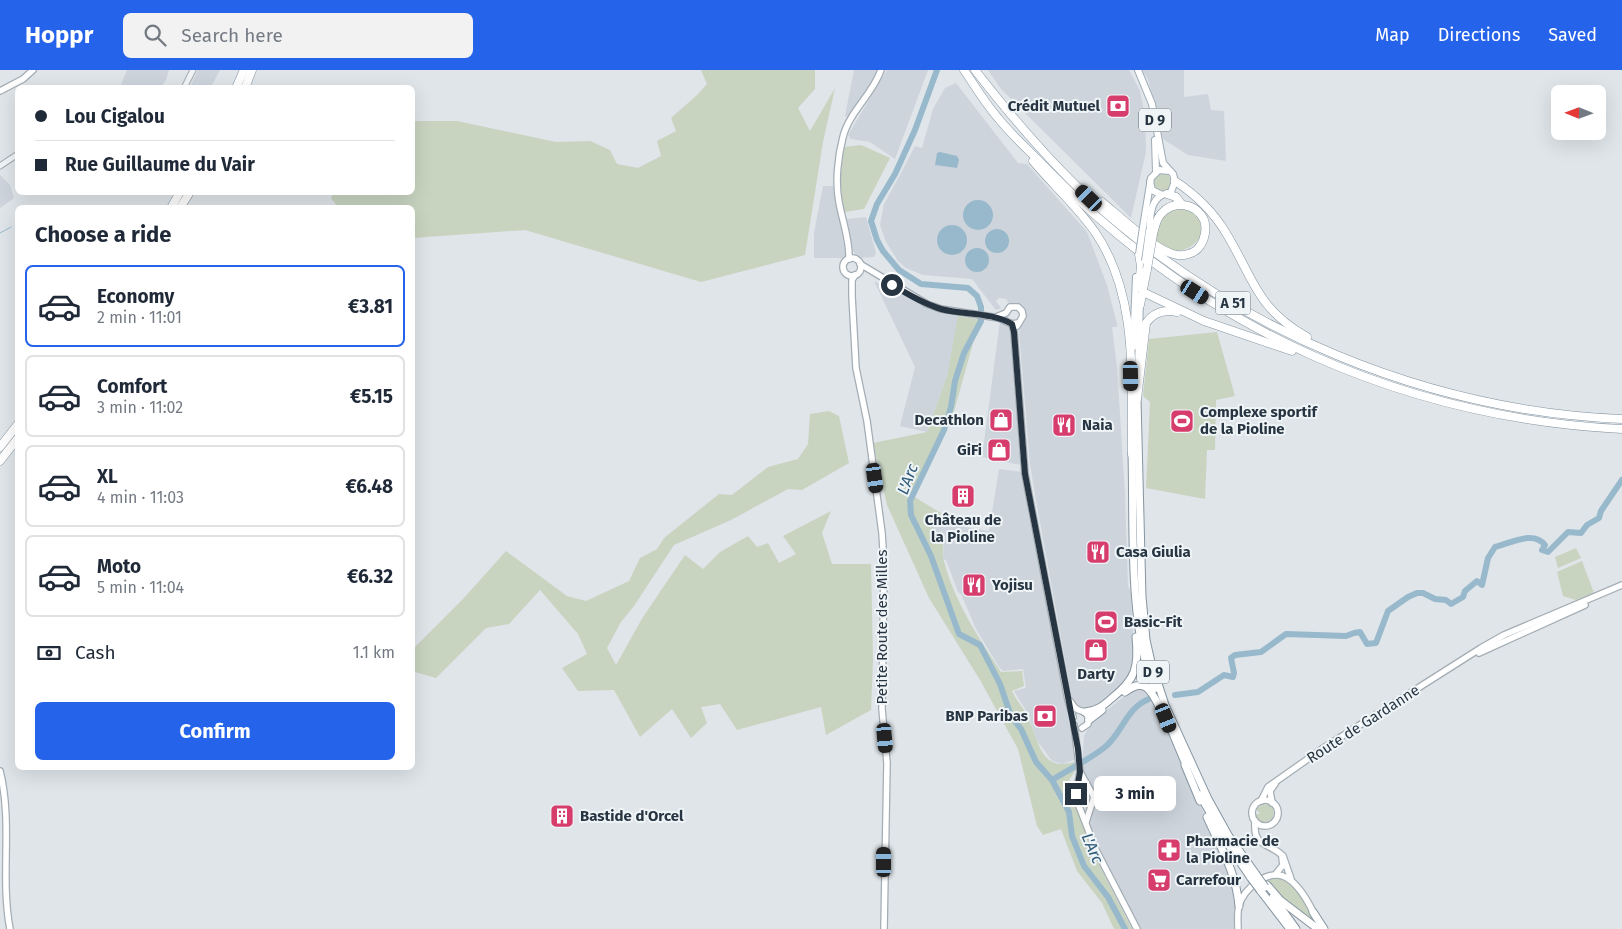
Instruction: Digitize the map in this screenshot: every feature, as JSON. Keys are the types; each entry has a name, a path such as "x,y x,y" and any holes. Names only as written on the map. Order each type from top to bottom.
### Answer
{"highway":[{"path":"237,85 244,70"},
{"path":"245,85 252,70"},
{"name":"A 51","path":"964,70 998,119 1070,192 1114,232 1147,258 1221,308 1276,338 1336,367 1436,400 1498,414 1564,424 1622,429"},
{"name":"A 51","path":"975,70 1020,126 1089,198 1175,266 1248,312 1320,348 1406,380 1470,398 1572,415 1622,419"},
{"path":"998,119 1036,165 1089,223 1112,263 1124,301 1129,331 1132,454"},
{"path":"1020,126 1068,173 1119,216 1165,251 1177,255 1190,253 1198,248 1204,239 1205,229 1204,220 1199,213 1192,208 1182,205 1172,206 1162,212 1151,232 1142,267"},
{"path":"1176,181 1192,193 1213,214 1226,233 1256,290 1274,313 1297,331 1357,363"},
{"path":"1165,195 1176,197 1182,205"},
{"path":"1139,254 1142,267 1140,305"},
{"path":"1142,290 1166,304 1204,321"},
{"path":"1137,399 1143,332 1148,320 1157,313 1170,311 1204,321 1336,367"},
{"name":"D 9","path":"1137,399 1142,597 1151,662 1165,705 1208,799 1253,875"},
{"path":"0,447 15,428"},
{"path":"0,461 15,442"},
{"name":"D 9","path":"1082,712 1098,710 1125,688 1136,670 1138,658 1135,620 1132,454"},
{"name":"D 9","path":"1135,577 1139,625 1146,664 1172,734"},
{"name":"D 9","path":"1089,720 1132,687 1140,685 1148,688 1214,821 1253,875 1296,929"},
{"path":"1176,743 1231,869 1237,886 1239,906"},
{"path":"1264,887 1321,929"},
{"name":"D 9","path":"1264,887 1290,929"},
{"path":"1313,912 1321,929"}],"main road":[{"path":"0,90 23,79 33,70"},
{"path":"881,70 846,128 841,146 837,193 852,259 870,272 927,304 942,309 995,317 1012,322 1023,316 1021,309 1013,306 1006,313 995,317"},
{"name":"D 9","path":"1137,70 1152,104 1163,163 1169,171"},
{"name":"D 9","path":"1137,70 1150,107 1156,144 1156,172"},
{"path":"0,90 13,79"},
{"path":"1139,254 1150,182 1156,172 1162,169 1173,174 1176,181 1173,189 1155,200 1153,204 1151,232"},
{"path":"1150,182 1155,192 1165,195"},
{"path":"852,259 843,266 847,274 870,272"},
{"name":"Petite Route des Milles","path":"860,264 857,274 852,280 856,368 867,421 882,533 884,565 882,709 887,770 884,929"},
{"name":"D 9","path":"1132,454 1134,306 1142,267"},
{"name":"Petite Route des Milles","path":"847,274 852,296"},
{"name":"D 9","path":"1137,399 1140,305"},
{"path":"1006,313 1012,322 1014,332 1025,474 1078,749 1080,771 1076,798 1096,850 1137,929"},
{"name":"Route de Gardanne","path":"1261,801 1268,787 1322,749 1504,635 1622,585"},
{"path":"1066,693 1073,706 1089,720 1079,733 1078,749"},
{"path":"1072,716 1082,712"},
{"path":"1074,725 1082,728"},
{"path":"0,771 5,808 4,883 10,929"},
{"path":"1080,771 1094,797 1086,822"},
{"path":"1272,803 1261,801 1253,809 1252,816 1255,821 1263,826 1271,825 1277,816 1277,809 1272,803 1270,791 1279,780"},
{"path":"1076,798 1081,789 1090,790"},
{"path":"1076,798 1083,806 1092,803"},
{"path":"1255,821 1254,834 1257,840 1281,854 1292,881 1313,912"},
{"path":"1257,840 1258,832 1263,826"},
{"path":"1275,875 1283,865 1281,854"},
{"path":"1238,929 1239,906 1247,892 1257,882 1267,876 1275,875 1286,877 1292,881"}],"street":[{"path":"186,85 193,70"},
{"path":"0,166 15,156"}],"shaded area":[{"path":"127,70 169,70 162,85 121,85"},
{"path":"198,70 220,70 212,85 191,85"},
{"path":"854,70 877,70 848,117 845,116"},
{"path":"887,70 928,70 895,159 870,142 851,139 848,135"},
{"path":"988,70 1129,70 1140,91 1145,115 1146,152 1131,218 1001,89"},
{"path":"1142,70 1184,70 1184,97 1208,94 1211,110 1224,111 1226,161 1188,155 1163,139 1148,79"},
{"path":"956,83 1018,163 1027,164 1087,232 1107,285 1117,324 1117,327 1112,327 1117,367 1125,494 1128,586 1131,593 1134,652 1132,669 1127,679 1101,705 1089,710 1078,709 1073,704 1030,464 1019,332 1021,324 1025,319 1025,309 1009,304 1006,299 999,298 996,301 1001,308 996,310 972,279 923,275 906,268 898,261 886,242 880,225 884,204 915,146 922,148 933,109 945,88"},
{"path":"0,175 10,185 14,198 0,208"},
{"path":"823,186 833,186 846,256 844,258 814,258 814,233"},
{"path":"866,217 876,253 874,257 859,258 853,251 847,219"},
{"path":"874,281 933,309 959,315 947,376 927,432 900,426 915,367"},
{"path":"1000,321 1007,322 1011,330 1021,465 982,457"},
{"path":"999,469 1022,472 1029,519 1069,713 1076,759 1063,764 1052,761 1036,739 1028,714 1014,691 1026,688 1023,669 1003,671 999,667 976,629 961,594 958,592 946,560 943,559 944,541 931,528 944,515 954,525 989,531"},
{"path":"1136,687 1149,692 1220,849 1236,894 1236,929 1141,929 1100,852 1088,819 1098,797 1082,770 1084,736 1092,722"}],"green space":[{"path":"701,70 815,70 815,89 798,108 810,131 835,88 823,142 805,255 701,282 525,230 415,238 415,205 336,205 331,198 332,195 415,195 415,121 457,121 556,142 590,141 610,150 617,164 638,168 661,156 657,141 676,131 671,118 707,84"},
{"path":"861,145 890,158 864,209 845,212 839,191 844,147"},
{"path":"1158,173 1166,173 1171,178 1169,189 1158,191 1153,186 1153,178"},
{"path":"1185,208 1195,215 1201,224 1202,234 1199,239 1188,248 1177,251 1155,240 1162,217 1171,211"},
{"path":"958,316 982,320 975,336 953,415 913,496 944,515 932,528 944,541 943,559 948,576 968,619 1001,672 1022,671 1024,686 1012,691 1026,714 1041,750 1053,762 1062,764 1074,762 1075,771 1066,785 1081,817 1092,851 1132,929 1114,929 1102,903 1077,871 1061,829 1043,835 1037,826 1018,749 980,680 929,598 887,505 873,443 927,432 947,376"},
{"name":"Complexe sportif de la Pioline","path":"1217,332 1235,396 1216,400 1215,450 1207,450 1205,499 1146,488 1150,402 1143,396 1149,339"},
{"path":"829,411 839,416 849,463 802,490 788,489 731,520 674,545 634,606 621,622 607,648 616,665 643,617 685,555 703,569 720,552 748,536 757,547 768,543 779,563 796,554 783,536 831,511 822,533 832,564 871,564 873,659 871,710 826,735 821,707 737,730 720,704 701,707 707,723 691,738 672,709 640,737 614,690 578,691 562,668 587,654 578,634 540,590 509,624 486,628 436,678 415,672 415,647 463,599 506,551 567,596 586,601 629,581 640,558 657,549 664,538 719,494 732,495 768,467 798,459 808,444 810,414"},
{"path":"1576,548 1581,558 1558,568 1555,557"},
{"path":"1582,561 1594,593 1576,600 1563,596 1557,572"},
{"path":"1263,804 1271,805 1274,812 1272,819 1263,823 1259,821 1255,814 1260,814 1256,809"},
{"path":"1278,877 1290,884 1300,894 1308,907 1313,921 1276,893 1265,880"}],"water":[{"path":"937,153 957,156 959,160 957,168 935,165"},
{"path":"978,200 989,204 993,215 989,226 978,230 967,226 963,215 967,204"},
{"path":"952,225 963,229 967,240 963,251 952,255 941,251 937,240 941,229"},
{"path":"997,229 1006,232 1009,241 1006,250 997,253 988,250 985,241 988,232"},
{"path":"977,248 986,251 989,260 986,269 977,272 968,269 965,260 968,251"}],"waterway":[{"name":"L'Arc","path":"937,70 915,130 895,174 877,204 871,221 883,251 899,270 921,284 968,288 977,296 981,307 981,321 964,353 955,381 951,407 944,430 910,501 911,515 931,556 959,634 980,645 1000,684 1011,716 1021,729 1036,762 1052,780 1069,812 1072,836 1084,866 1108,897 1125,929"},
{"path":"0,233 11,227"},
{"path":"1175,695 1198,692 1224,675 1233,677 1231,658 1235,655 1261,652 1286,634 1346,636 1360,632 1367,644 1376,643 1388,611 1408,597 1417,593 1423,593 1435,599 1446,600 1451,604 1463,597 1465,591 1477,581 1482,585 1488,558 1495,547 1522,539 1534,538 1545,545 1542,550 1548,552 1568,532 1581,533 1587,525 1599,518 1601,511 1622,480"},
{"path":"1052,780 1105,747 1135,708 1149,699"}],"place":[{"name":"Crédit Mutuel","path":"1118,106"},
{"name":"Decathlon","path":"1001,420"},
{"name":"Complexe sportif de la Pioline","path":"1182,421"},
{"name":"Naia","path":"1064,425"},
{"name":"GiFi","path":"999,450"},
{"name":"Château de la Pioline","path":"963,496"},
{"name":"Casa Giulia","path":"1098,552"},
{"name":"Yojisu","path":"974,585"},
{"name":"Basic-Fit","path":"1106,622"},
{"name":"Darty","path":"1096,650"},
{"name":"BNP Paribas","path":"1045,716"},
{"name":"Bastide d'Orcel","path":"562,816"},
{"name":"Pharmacie de la Pioline","path":"1169,850"},
{"name":"Carrefour","path":"1159,880"}],"route":[{"path":"892,285 927,304 942,309 999,318 1007,320 1012,324 1025,474 1078,749 1080,772 1076,794"}]}
